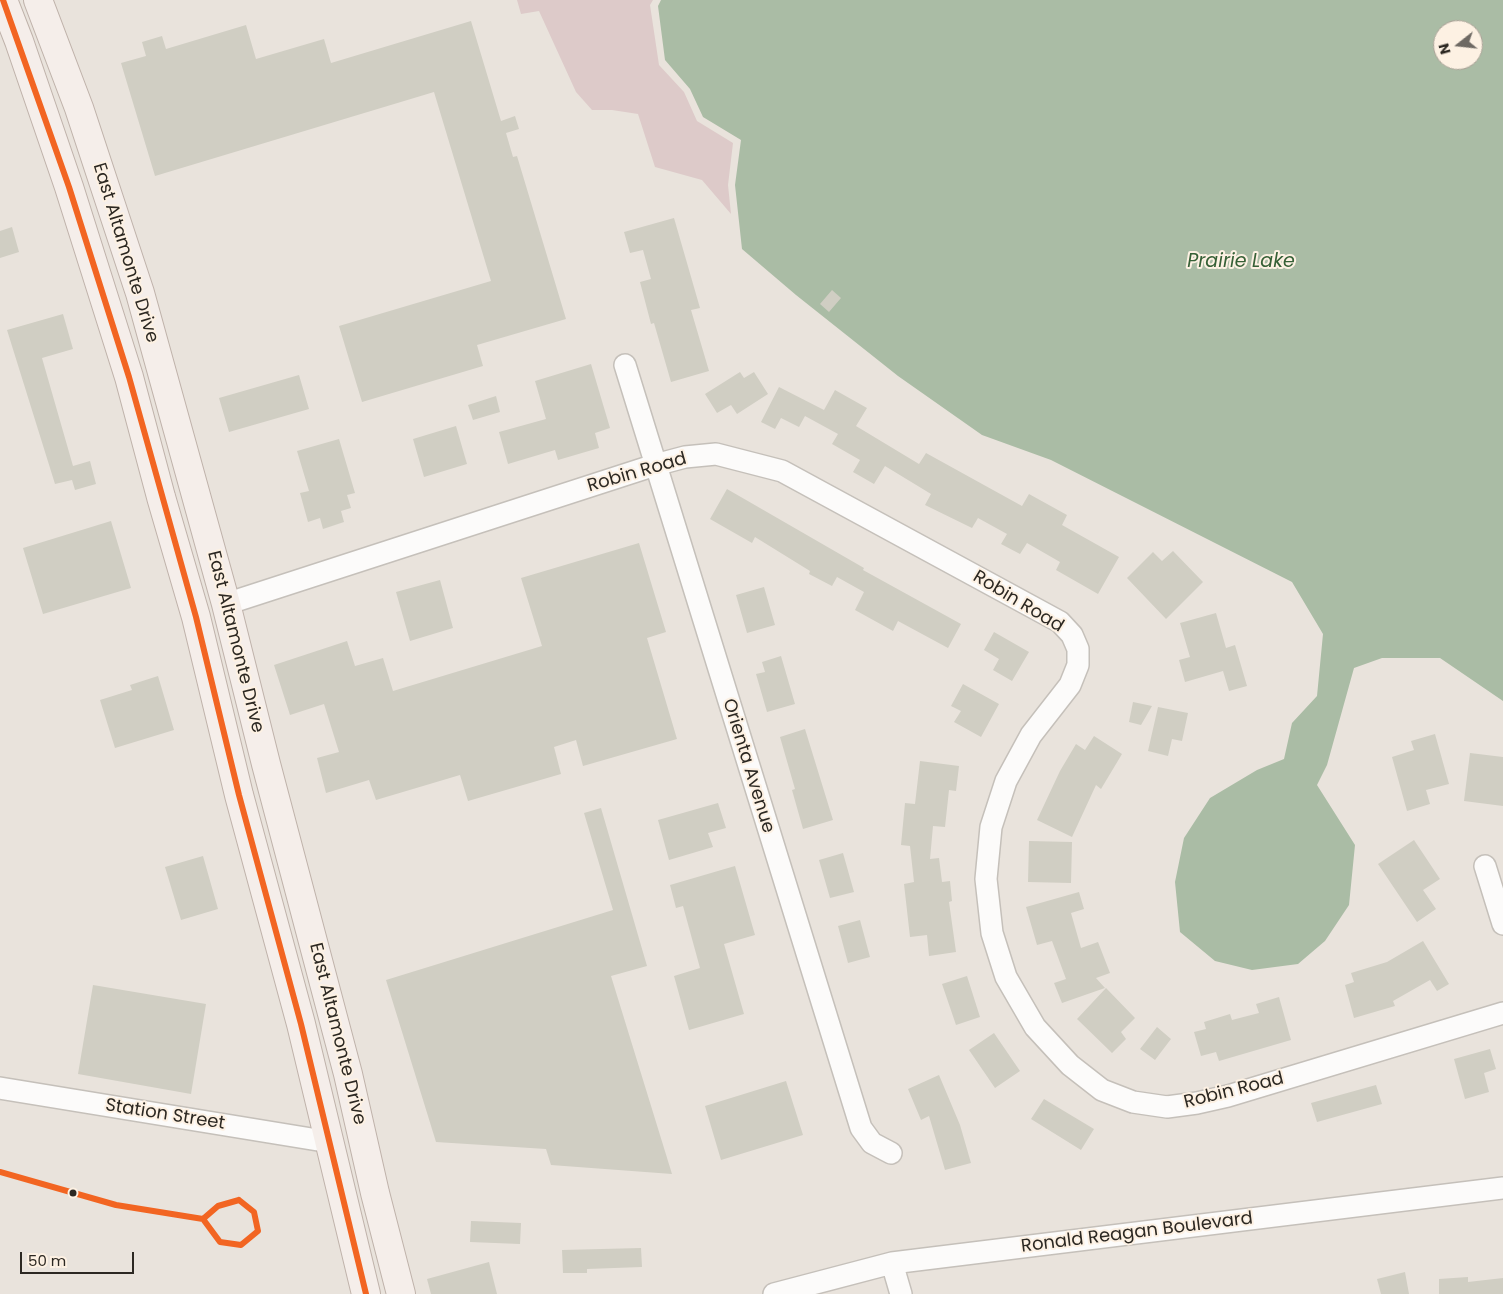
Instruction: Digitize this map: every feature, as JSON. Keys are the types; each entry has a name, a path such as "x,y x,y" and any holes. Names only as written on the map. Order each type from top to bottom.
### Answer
{"main road":[{"name":"East Altamonte Drive","path":"3,0 56,150 127,369 161,497 196,617 239,795 283,956 330,1142 366,1294"},
{"name":"East Altamonte Drive","path":"32,1 79,108 140,293 226,604 308,918 401,1294"},
{"path":"161,497 175,509 200,582 215,598 226,604"},
{"path":"196,617 210,630 219,648 242,734 252,749 264,755"},
{"path":"263,882 308,918"},
{"path":"283,956 326,989"}],"street":[{"path":"127,369 158,360"},
{"name":"Orienta Avenue","path":"625,364 861,1128 872,1143 891,1152"},
{"name":"Robin Road","path":"226,604 655,465 685,457 716,454 782,471 1060,622 1072,635 1078,649 1078,665 1070,685 1031,734 1006,781 991,827 986,879 992,933 1006,977 1035,1026 1070,1065 1102,1090 1133,1102 1167,1107 1197,1103 1228,1096 1503,1012"},
{"path":"1485,866 1503,924"},
{"name":"Station Street","path":"0,1088 330,1142"},
{"name":"Ronald Reagan Boulevard","path":"774,1294 892,1263 1503,1188"},
{"path":"892,1263 901,1294"}],"shaded area":[{"path":"517,0 653,0 650,5 659,65 684,92 697,121 733,143 728,185 731,214 702,180 655,167 638,114 612,110 592,110 576,92 539,11 521,14"}],"water":[{"name":"Prairie Lake","path":"661,0 1503,0 1503,701 1440,658 1382,658 1354,668 1327,765 1317,785 1355,845 1349,905 1325,941 1298,964 1252,970 1215,961 1180,932 1175,882 1184,838 1210,798 1257,770 1284,759 1292,723 1317,696 1323,634 1292,582 1051,460 982,435 898,376 796,295 742,249 735,185 741,140 703,117 690,89 665,60 658,6"}],"building":[{"path":"471,21 501,121 515,116 519,129 506,133 513,157 517,156 566,319 477,345 483,366 362,402 339,326 491,281 434,92 155,176 121,63 146,56 142,42 162,36 166,49 246,25 256,59 324,39 331,63"},
{"path":"674,218 700,308 691,310 709,371 671,382 654,323 651,324 640,282 651,279 643,250 630,253 624,232"},
{"path":"12,227 19,252 0,258 0,231"},
{"path":"832,290 841,298 829,312 820,304"},
{"path":"63,314 73,349 42,358 73,466 90,461 96,484 75,490 72,480 55,484 7,330"},
{"path":"591,364 610,428 595,433 599,448 558,460 555,450 508,464 499,432 546,419 535,381"},
{"path":"740,372 744,378 754,372 768,394 737,414 731,405 717,413 705,394"},
{"path":"299,375 309,409 229,432 219,398"},
{"path":"779,387 824,410 835,390 867,408 856,426 919,464 926,453 1022,506 1029,494 1067,515 1062,525 1119,557 1098,594 1056,570 1060,562 1027,543 1020,554 1001,544 1007,534 978,518 972,528 925,505 931,494 885,466 874,484 853,472 860,460 832,444 838,434 805,416 799,427 781,418 775,429 761,422"},
{"path":"496,396 500,412 473,420 468,405"},
{"path":"456,426 467,464 424,477 413,439"},
{"path":"339,439 355,493 347,495 351,508 341,511 344,522 323,529 320,518 308,522 300,493 309,491 297,451"},
{"path":"727,489 864,568 863,570 961,624 948,648 898,621 893,631 855,610 864,592 837,577 832,586 809,574 810,571 755,537 752,543 710,519"},
{"path":"111,521 131,588 43,614 23,548"},
{"path":"639,543 666,632 647,638 677,739 583,766 576,740 554,747 561,774 468,801 460,775 376,800 369,780 326,793 317,758 339,752 324,704 290,715 274,665 347,641 355,666 383,658 393,691 542,646 521,578"},
{"path":"1173,551 1203,582 1166,619 1127,578 1153,552 1162,561"},
{"path":"440,580 453,628 410,641 396,592"},
{"path":"764,587 775,625 747,633 736,595"},
{"path":"1216,613 1226,648 1235,645 1247,686 1229,691 1223,671 1185,682 1179,660 1190,657 1180,623"},
{"path":"994,632 1029,652 1012,681 993,670 999,659 984,650"},
{"path":"781,656 795,704 767,712 756,674 765,672 762,662"},
{"path":"158,676 174,730 115,748 100,700 132,690 130,685"},
{"path":"963,684 999,704 981,737 954,722 961,711 951,706"},
{"path":"1133,702 1152,706 1141,725 1129,722"},
{"path":"1158,707 1188,713 1182,741 1172,739 1168,756 1148,751"},
{"path":"805,729 833,820 803,829 792,790 795,789 780,737"},
{"path":"1435,734 1449,784 1426,790 1430,804 1407,811 1392,757 1414,750 1411,741"},
{"path":"1094,736 1122,754 1101,789 1096,785 1072,837 1037,820 1060,771 1076,744 1085,750"},
{"path":"1470,753 1503,757 1503,806 1464,801"},
{"path":"920,761 959,766 956,791 949,790 945,827 933,826 930,859 939,858 942,882 950,881 952,901 949,902 956,952 929,956 927,935 910,937 904,884 914,882 910,846 901,845 905,803 915,804"},
{"path":"718,803 726,828 708,833 713,847 669,860 658,820"},
{"path":"601,808 647,966 611,976 672,1174 551,1165 546,1149 436,1142 386,980 613,910 584,813"},
{"path":"1414,840 1440,879 1423,890 1436,909 1417,922 1378,864"},
{"path":"1029,841 1072,842 1071,883 1028,882"},
{"path":"843,853 854,892 830,898 819,860"},
{"path":"203,856 218,909 181,920 165,867"},
{"path":"735,866 755,935 724,944 744,1014 689,1030 674,976 700,968 683,906 676,908 670,885"},
{"path":"1079,892 1084,909 1071,913 1081,948 1098,942 1110,973 1096,978 1105,988 1062,1003 1054,983 1066,979 1052,941 1037,945 1026,907"},
{"path":"860,920 870,957 848,963 838,926"},
{"path":"1423,941 1449,984 1437,991 1430,980 1393,1001 1395,1006 1354,1018 1345,985 1354,982 1351,973 1387,962"},
{"path":"967,976 980,1017 956,1025 942,984"},
{"path":"93,985 206,1004 191,1094 78,1074"},
{"path":"1106,988 1135,1018 1121,1032 1126,1039 1112,1053 1077,1019"},
{"path":"1279,997 1291,1040 1219,1061 1216,1052 1201,1056 1194,1032 1206,1029 1204,1022 1230,1014 1232,1020 1259,1013 1256,1004"},
{"path":"1157,1027 1171,1039 1155,1060 1140,1049"},
{"path":"994,1033 1020,1071 995,1088 969,1050"},
{"path":"1490,1049 1496,1069 1484,1073 1489,1092 1465,1099 1454,1059"},
{"path":"939,1075 960,1125 971,1163 945,1170 929,1116 921,1120 908,1089"},
{"path":"786,1081 803,1135 721,1160 705,1106"},
{"path":"1376,1085 1382,1104 1317,1122 1311,1103"},
{"path":"1044,1099 1094,1129 1081,1150 1031,1119"},
{"path":"471,1221 521,1223 520,1244 470,1242"},
{"path":"641,1248 642,1267 587,1269 587,1273 563,1273 562,1250"},
{"path":"489,1262 497,1294 431,1294 427,1279"},
{"path":"1405,1272 1409,1294 1381,1294 1377,1279"},
{"path":"1468,1277 1468,1282 1503,1278 1503,1294 1439,1294 1439,1279"}],"transit line":[{"path":"3,0 69,187 129,377 196,617 239,795 301,1024 366,1294"},
{"path":"0,1172 116,1205 203,1219"},
{"path":"239,1200 254,1212 258,1231 241,1245 220,1242 203,1219 218,1206 239,1200"}]}
